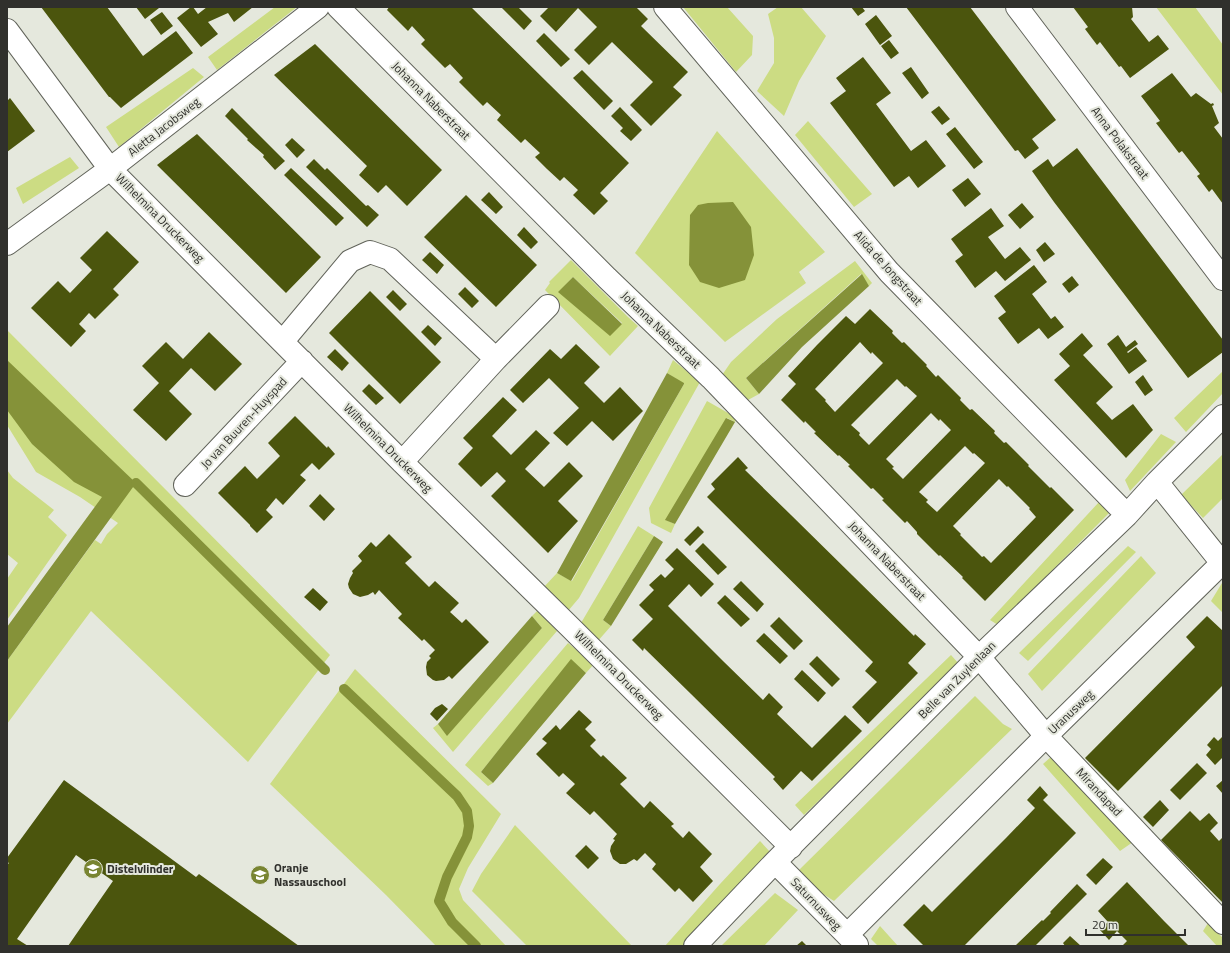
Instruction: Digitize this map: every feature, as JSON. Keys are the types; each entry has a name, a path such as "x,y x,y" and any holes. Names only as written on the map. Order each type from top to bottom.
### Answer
{"street":[{"name":"Aletta Jacobsweg","path":"7,244 110,169 318,7"},
{"name":"Johanna Naberstraat","path":"338,7 607,278 712,378 979,657"},
{"name":"Alida de Jongstraat","path":"665,7 889,272 1127,515"},
{"name":"Anna Polakstraat","path":"1017,7 1223,278"},
{"name":"Wilhelmina Druckerweg","path":"7,30 110,169 402,462 570,626 791,847"},
{"path":"283,341 350,261 370,252 390,259 496,359"},
{"path":"402,462 496,359 548,306"},
{"name":"Jo van Buuren-Huyspad","path":"185,485 302,361"},
{"name":"Belle van Zuylenlaan","path":"695,946 979,657 1127,515 1157,482 1223,416"},
{"name":"Uranusweg","path":"852,941 1046,736 1223,564 1157,482"},
{"name":"Mirandapad","path":"979,657 1046,736 1223,923"},
{"name":"Saturnusweg","path":"776,862 852,941"}],"shaded area":[{"path":"275,7 297,7 217,70 208,57"},
{"path":"683,7 727,7 753,36 752,55 736,72"},
{"path":"778,7 801,7 826,36 799,81 784,116 757,91 774,63 774,38 768,14"},
{"path":"1156,7 1195,7 1223,45 1223,95"},
{"path":"193,68 204,77 119,147 106,127"},
{"path":"808,121 872,194 854,207 795,135"},
{"path":"717,131 825,252 799,272 806,283 725,342 635,253"},
{"path":"70,157 79,168 23,204 16,188"},
{"path":"733,202 751,227 754,255 745,280 719,288 700,282 689,265 690,215 698,205"},
{"path":"571,260 638,326 610,356 545,290 550,283 549,282","holes":["573,277 622,324 559,292"]},
{"path":"855,261 872,283 869,286 861,274 746,378 759,394 748,400 720,378 731,362 777,319"},
{"path":"862,274 869,286 802,347 759,394 746,378"},
{"path":"573,277 622,324 610,336 558,292"},
{"path":"7,330 330,655 248,762 91,611 7,724 7,661 95,540 101,544 107,534 118,523 80,497 36,472 7,425"},
{"path":"7,360 136,483 7,661 7,627 102,497 74,482 32,444 7,410"},
{"path":"673,360 700,382 579,598 568,611 543,588 557,573 572,581 684,384 667,373"},
{"path":"1223,371 1223,393 1186,432 1174,418"},
{"path":"667,373 684,384 571,581 557,573"},
{"path":"707,401 737,418 735,422 727,418 666,520 675,524 671,533 651,523 649,508"},
{"path":"726,418 735,422 675,524 665,520"},
{"path":"1161,434 1176,442 1130,491 1125,480"},
{"path":"1223,454 1223,498 1203,518 1181,495"},
{"path":"7,470 13,478 54,510 48,517 67,535 7,620 7,579 18,563 7,554"},
{"path":"1099,502 1109,513 998,625 990,620"},
{"path":"638,526 654,536 603,620 611,626 597,642 581,623"},
{"path":"654,536 663,542 611,626 603,620"},
{"path":"1128,546 1136,552 1028,661 1019,653"},
{"path":"1141,556 1156,573 1042,691 1028,674"},
{"path":"1222,583 1223,584 1223,613 1211,601"},
{"path":"538,610 557,631 453,752 433,728 438,724 447,735 542,628 532,616"},
{"path":"532,616 542,628 447,736 438,724"},
{"path":"568,643 594,664 586,673 571,660 481,772 493,783 488,786 465,765"},
{"path":"951,655 959,664 804,815 795,805"},
{"path":"571,659 586,673 493,783 481,772"},
{"path":"355,669 501,814 468,868 459,889 463,900 506,946 436,946 386,895 270,784"},
{"path":"975,696 1003,724 1012,729 834,901 823,894 799,870"},
{"path":"1052,756 1133,842 1120,851 1043,764"},
{"path":"515,825 632,946 527,946 472,891 481,874"},
{"path":"760,841 771,853 683,946 665,946 720,884"},
{"path":"775,893 798,910 764,946 721,946"},
{"path":"1208,923 1223,938 1223,946 1217,946 1203,931"},
{"path":"880,926 898,946 878,946 871,939"}],"building":[{"path":"41,7 107,7 143,56 176,31 193,53 121,108 109,97"},
{"path":"136,7 158,7 159,8 145,19"},
{"path":"193,7 198,14 207,7 253,7 234,22 228,13 208,22 218,34 201,47 177,18"},
{"path":"389,7 471,7 629,163 600,193 608,201 594,215 573,195 578,190 564,177 560,181 547,169 535,157 540,153 525,139 521,143 497,120 501,115 487,102 483,106 459,82 463,78 450,64 445,68 421,44 425,40 412,26 408,31 387,10"},
{"path":"501,7 518,7 532,21 524,30"},
{"path":"549,7 636,7 648,19 641,26 688,72 673,87 682,95 651,126 630,105 653,82 612,42 589,65 574,50 597,27 578,8 556,32 540,16"},
{"path":"851,7 862,7 865,11 858,16"},
{"path":"906,7 970,7 1056,120 1032,139 1039,148 1025,159 1018,150 1015,151"},
{"path":"1073,7 1132,7 1133,17 1131,19 1149,42 1158,35 1169,49 1130,78 1121,66 1119,67 1100,42 1097,45 1085,29 1088,27"},
{"path":"162,12 173,26 161,35 150,20"},
{"path":"876,15 892,36 880,45 865,24"},
{"path":"544,33 570,59 561,67 536,41"},
{"path":"889,40 899,53 891,59 881,46"},
{"path":"315,44 442,170 407,206 386,185 378,193 359,175 367,166 274,75"},
{"path":"863,57 891,93 876,104 911,151 926,140 946,166 918,188 909,176 894,187 830,103 846,91 836,78"},
{"path":"911,67 929,93 922,99 902,73"},
{"path":"582,70 613,101 604,110 573,78"},
{"path":"1172,73 1191,97 1196,93 1214,105 1212,106 1219,123 1214,127 1223,139 1223,204 1212,189 1209,192 1197,176 1200,174 1182,151 1179,153 1156,123 1160,121 1141,96"},
{"path":"10,98 35,131 7,152 7,101"},
{"path":"939,106 950,119 942,125 931,112"},
{"path":"620,107 642,130 631,141 620,131 623,128 611,116"},
{"path":"232,108 285,161 275,170 263,157 264,155 247,140 248,139 225,116"},
{"path":"955,127 983,162 974,169 946,134"},
{"path":"197,134 321,257 286,293 157,165"},
{"path":"292,138 305,150 297,158 285,145"},
{"path":"1077,148 1223,340 1223,352 1188,378 1032,171 1048,159 1053,167"},
{"path":"314,159 325,170 327,168 366,206 368,205 379,215 367,227 306,167"},
{"path":"291,168 344,218 336,226 284,175"},
{"path":"968,178 981,194 965,207 952,190"},
{"path":"489,192 503,207 496,214 481,200"},
{"path":"466,195 537,265 496,307 424,237"},
{"path":"1022,203 1034,217 1020,229 1008,215"},
{"path":"991,208 1004,226 988,237 1005,259 1020,247 1031,260 1005,281 996,271 975,288 955,261 963,255 951,239"},
{"path":"524,227 538,242 531,249 517,235"},
{"path":"107,231 139,262 113,289 119,295 95,319 89,313 79,324 86,331 71,347 31,308 58,281 70,293 92,270 80,258"},
{"path":"1045,242 1055,254 1044,262 1036,250"},
{"path":"430,252 444,265 437,274 422,260"},
{"path":"1034,265 1047,282 1032,294 1051,319 1055,316 1064,327 1048,339 1039,328 1018,344 998,318 1006,312 994,296"},
{"path":"1072,276 1079,285 1069,293 1062,284"},
{"path":"465,287 479,301 472,308 458,294"},
{"path":"393,290 407,304 400,311 386,297"},
{"path":"370,291 441,362 400,404 329,333"},
{"path":"870,309 893,331 892,333 902,343 904,342 927,365 926,366 936,377 938,375 961,398 960,400 970,410 972,409 995,431 994,433 1004,443 1006,442 1050,488 1051,487 1074,510 985,601 962,578 963,577 917,534 917,532 907,521 905,523 882,500 884,499 873,488 871,489 848,466 850,465 839,455 838,456 814,433 816,432 805,421 804,423 781,400 796,384 788,376 817,345 846,316 855,324","holes":["860,342 871,354 872,352 883,363 835,412 815,389","897,379 917,396 869,445 859,435 860,433 851,425","931,413 939,421 940,419 951,430 903,479 892,468 894,467 886,459","965,446 985,463 937,512 926,502 928,500 919,492","999,479 1030,508 1029,509 1036,517 991,563 984,556 982,557 960,535 961,534 953,526"]},
{"path":"428,325 442,338 435,346 421,332"},
{"path":"209,332 242,364 215,391 191,368 169,391 192,414 166,441 133,410 159,383 142,366 166,342 183,359"},
{"path":"1082,333 1093,346 1083,355 1113,387 1096,403 1112,420 1133,404 1153,430 1126,458 1054,380 1070,366 1059,354"},
{"path":"1118,335 1126,347 1135,340 1138,344 1127,352 1128,353 1136,347 1147,361 1129,374 1107,344"},
{"path":"576,344 600,367 584,383 604,403 620,387 643,411 613,441 592,421 567,446 553,433 579,408 549,378 523,403 510,390 550,349 561,359"},
{"path":"335,349 349,363 342,371 327,357"},
{"path":"1143,375 1153,390 1145,396 1135,382"},
{"path":"369,384 384,398 376,405 362,391"},
{"path":"503,397 517,410 492,436 511,455 536,430 550,443 525,469 544,487 569,462 583,476 558,501 578,521 548,553 491,496 506,481 497,472 481,487 458,464 473,448 463,438"},
{"path":"295,416 335,454 319,470 312,463 300,475 306,480 283,505 276,498 266,510 273,517 257,533 218,493 245,466 257,479 280,456 268,443"},
{"path":"738,457 748,468 745,470 914,636 915,634 926,644 908,663 918,673 868,724 852,707 877,682 865,671 873,662 707,497 715,489 711,484"},
{"path":"320,494 335,509 324,521 309,506"},
{"path":"698,526 704,532 690,546 684,540"},
{"path":"389,534 412,557 405,563 429,587 435,581 459,603 450,612 462,623 466,619 489,642 452,679 449,676 444,680 436,681 427,675 427,662 431,658 429,656 435,650 424,639 422,641 398,618 402,614 379,590 375,595 373,592 360,597 353,594 349,588 348,584 353,573 352,571 362,561 358,556 371,542 376,547"},
{"path":"703,543 727,567 718,575 695,551"},
{"path":"677,548 714,584 701,597 689,584 668,606 723,661 763,700 769,693 783,707 777,714 812,748 845,715 862,731 812,781 801,771 783,790 773,779 775,777 644,648 643,651 632,640 653,619 639,605 654,590 649,585 661,574 665,578 674,569 665,560"},
{"path":"741,581 764,604 757,612 733,589"},
{"path":"313,588 328,602 320,611 304,597"},
{"path":"725,595 750,619 741,627 717,603"},
{"path":"1207,616 1223,631 1223,685 1118,791 1085,758 1195,647 1186,637"},
{"path":"779,617 803,641 794,650 770,626"},
{"path":"764,633 788,656 780,664 756,641"},
{"path":"817,656 840,679 832,687 809,664"},
{"path":"802,670 826,693 818,702 794,679"},
{"path":"442,704 448,709 437,721 430,714 435,708"},
{"path":"579,710 592,722 585,729 596,740 590,746 601,757 603,755 627,778 620,784 644,808 650,801 674,824 671,826 683,838 689,831 712,854 700,867 713,881 693,902 679,888 675,892 652,869 656,864 645,853 637,861 634,859 626,864 620,864 613,859 610,851 615,840 613,839 617,834 594,811 590,815 566,793 575,784 563,773 559,777 536,754 547,743 542,739 556,725 560,730"},
{"path":"1223,736 1223,757 1215,765 1206,755 1211,749 1207,745 1214,737 1218,741"},
{"path":"1197,763 1207,773 1180,800 1170,790"},
{"path":"64,780 196,877 199,874 299,946 68,946 113,881 76,855 17,939 28,946 7,946 7,865 9,863 7,862 7,858"},
{"path":"1223,780 1223,794 1216,786"},
{"path":"1040,786 1048,795 1043,800 1076,833 964,946 924,946 903,925 924,904 932,912 1006,838 1035,808 1027,800"},
{"path":"1160,800 1169,810 1153,827 1143,817"},
{"path":"1190,811 1200,821 1209,813 1218,823 1210,831 1219,841 1223,837 1223,903 1161,840"},
{"path":"586,845 599,858 588,869 575,856"},
{"path":"1103,858 1113,867 1096,885 1086,875"},
{"path":"1127,882 1189,946 1122,946 1127,941 1117,931 1109,940 1100,930 1108,922 1098,911"},
{"path":"1077,884 1087,894 1035,946 1015,946 1051,913 1050,912"},
{"path":"1070,936 1081,946 1065,946 1063,943"},
{"path":"802,941 807,946 796,946"}],"waterway":[{"path":"136,483 325,670"},
{"path":"344,689 457,796 467,811 469,826 467,837 447,877 439,901 452,922 476,946"}],"place":[{"name":"Distelvlinder","path":"93,869"},
{"name":"Oranje Nassauschool","path":"260,875"}]}
